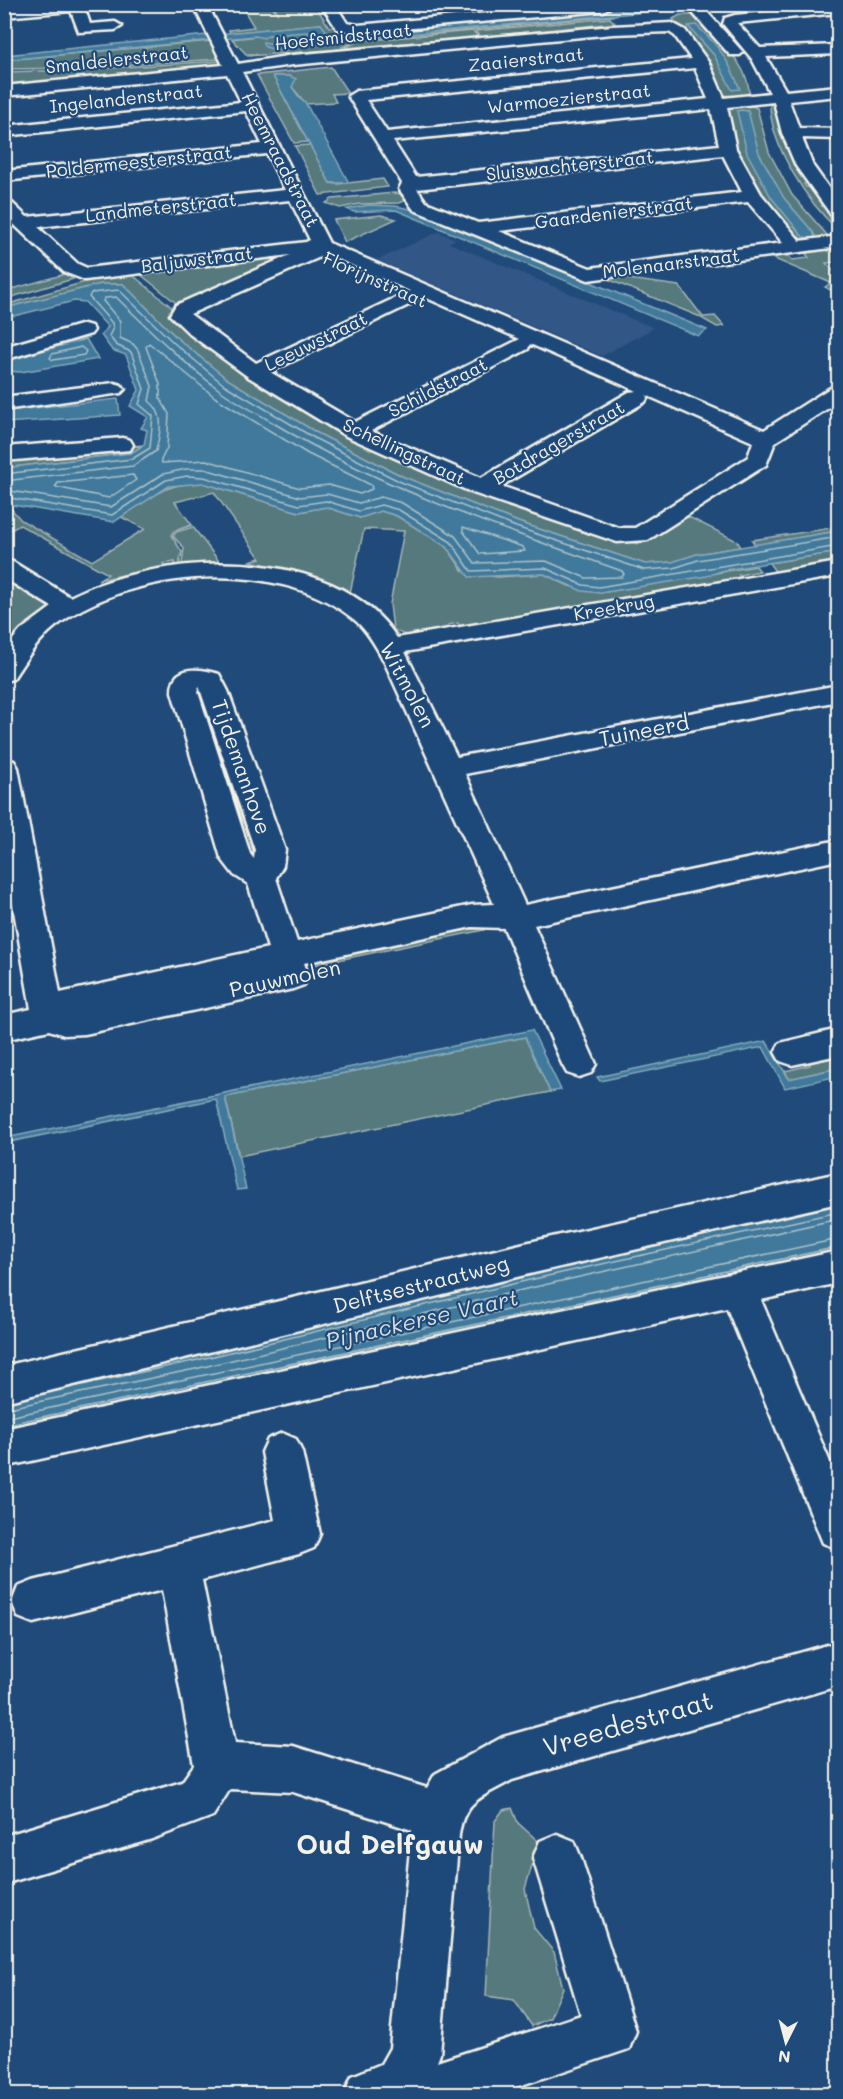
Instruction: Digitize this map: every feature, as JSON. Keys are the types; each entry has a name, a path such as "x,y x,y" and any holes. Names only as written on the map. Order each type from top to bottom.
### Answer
{"street":[{"path":"4,13 97,4"},
{"path":"201,6 235,4"},
{"path":"328,4 342,26 358,29 603,7 601,4"},
{"path":"692,4 704,14 743,64"},
{"path":"77,6 84,29 115,26"},
{"name":"Heemraadstraat","path":"201,6 320,239 313,250"},
{"path":"838,9 730,21 730,24 756,53 780,97 790,133 802,161 816,184 838,212"},
{"name":"Hoefsmidstraat","path":"232,69 294,60 623,29 672,27 680,33 701,63"},
{"path":"756,53 838,49"},
{"path":"701,63 718,103 728,149 753,196 797,249"},
{"name":"Zaaierstraat","path":"383,138 356,96 701,63"},
{"name":"Smaldelerstraat","path":"4,91 232,69"},
{"path":"752,80 762,104"},
{"name":"Warmoezierstraat","path":"383,138 718,103 762,104 780,97 838,91"},
{"name":"Ingelandenstraat","path":"4,131 252,106"},
{"path":"790,133 838,134"},
{"path":"383,138 411,183"},
{"name":"Poldermeesterstraat","path":"4,176 274,148"},
{"name":"Sluiswachterstraat","path":"411,183 728,149"},
{"name":"Molenaarstraat","path":"411,183 408,189 420,206 588,274 797,249 835,237"},
{"path":"816,184 838,184"},
{"name":"Landmeterstraat","path":"24,223 297,194"},
{"name":"Gaardenierstraat","path":"476,229 753,196"},
{"path":"4,205 24,223"},
{"name":"Baljuwstraat","path":"24,223 71,268 85,274 313,250"},
{"name":"Florijnstraat","path":"313,250 328,248 470,316 763,445"},
{"name":"Florijnstraat","path":"313,250 412,296 470,316 521,345 585,367 637,397 763,445"},
{"name":"Schellingstraat","path":"313,250 183,309 181,313 183,318 254,372 354,430 481,488 617,535 636,536 758,460 763,445 838,393"},
{"name":"Leeuwstraat","path":"254,372 412,296"},
{"path":"4,354 84,330"},
{"name":"Schildstraat","path":"354,430 521,345"},
{"path":"4,404 114,389"},
{"name":"Botdragerstraat","path":"481,488 637,397"},
{"path":"4,454 122,445"},
{"path":"4,567 68,606"},
{"name":"Witmolen","path":"4,673 24,641 39,626 68,606 113,588 178,572 212,569 247,570 299,580 337,597 365,616 390,647 449,768 579,1064"},
{"name":"Kreekrug","path":"390,647 838,569"},
{"name":"Tijdemanhove","path":"196,676 210,680 215,690 270,850 268,866 261,878 245,868 236,858 184,692 185,684 196,676"},
{"name":"Tuineerd","path":"449,768 838,693"},
{"path":"4,768 49,1018"},
{"name":"Pauwmolen","path":"4,1028 49,1018 64,1023 85,1022 289,966 471,940 499,932 516,918 838,850"},
{"path":"261,878 289,966"},
{"path":"792,1052 838,1042"},
{"name":"Delftsestraatweg","path":"4,1384 316,1311 645,1230 838,1188"},
{"path":"4,1448 838,1267"},
{"path":"738,1290 838,1529"},
{"path":"33,1602 299,1534 282,1452"},
{"path":"4,1860 152,1816 197,1800 210,1782 217,1765 178,1565"},
{"name":"Vreedestraat","path":"438,1815 451,1790 503,1760 838,1664"},
{"path":"217,1765 293,1769 438,1815 395,2077 434,2089 611,2031 556,1858"}],"shaded area":[{"path":"438,232 456,239 449,243 654,328 602,356 377,260"}],"green space":[{"path":"271,5 278,14 274,5 315,5 329,27 338,26 343,32 603,8 606,11 330,36 321,24 230,33 229,30 254,27 242,7"},
{"path":"716,5 824,5 752,11 725,9"},
{"path":"680,15 692,15 702,24 706,24 740,65 748,83 749,93 743,97 724,95 710,63 673,19"},
{"path":"612,16 369,40 473,31 478,37 344,48 361,40 342,47 343,49 247,56 257,54 246,54 232,39 313,30 325,42"},
{"path":"610,18 615,23 480,37 475,31"},
{"path":"211,41 220,59 76,68 5,69 5,60"},
{"path":"221,61 222,65 5,89 4,72"},
{"path":"331,67 348,93 332,94 336,102 306,104 292,87 289,76 273,76 308,142 294,143 257,75"},
{"path":"746,103 757,108 769,152 792,195 827,235 821,241 801,241 760,193 735,145 726,107"},
{"path":"770,104 778,104 809,183 804,184 806,187 812,187 838,220 838,230 826,219 793,173 776,138"},
{"path":"310,145 330,183 383,179 388,187 320,195 295,146"},
{"path":"402,194 406,200 400,203 360,204 340,208 326,203 332,199"},
{"path":"381,215 396,219 345,242 334,220"},
{"path":"824,250 838,253 838,265 835,262 826,263 838,276 838,294 825,287 831,283 772,258 787,254 792,260 809,258 805,252"},
{"path":"284,256 289,259 201,297 195,295 190,297 194,300 180,306 135,270"},
{"path":"129,272 174,309 170,311 313,413 599,532 638,544 683,514 737,541 741,547 697,554 673,562 645,564 518,522 404,477 319,434 227,379 178,339 123,284 101,284 5,308 5,305"},
{"path":"616,273 630,275 628,279 679,286 703,317 715,316 724,326 717,327 698,316 605,278"},
{"path":"65,274 73,279 5,299 5,291"},
{"path":"144,445 131,453 5,468 5,457"},
{"path":"5,468 7,504 21,520 92,561 145,529 121,517 159,492 179,485 203,483 299,512 326,507 360,518 381,511 397,516 447,547 463,571 497,577 544,574 569,586 600,593 756,566 760,571 739,575 743,581 462,630 458,623 448,625 452,631 423,636 421,633 406,635 393,629 390,604 404,531 364,529 350,593 309,576 250,561 260,558 214,492 175,502 192,525 174,531 171,535 182,552 179,565 175,565 175,562 163,564 163,567 98,580 108,574 20,525 5,533"},
{"path":"193,527 219,562 182,564 184,548 173,536 176,532"},
{"path":"838,527 838,531 755,545 752,540"},
{"path":"838,552 838,564 777,574 769,563"},
{"path":"4,573 53,605 27,624 7,645 4,645"},
{"path":"207,699 262,858 252,860 246,857 200,701"},
{"path":"478,920 484,930 314,965 306,962"},
{"path":"525,1037 550,1092 239,1156 225,1097"},
{"path":"838,1051 838,1068 789,1079 785,1071 810,1065 807,1058"},
{"path":"512,1808 518,1823 539,1842 525,1889 534,1928 554,1952 563,1988 550,2018 532,2026 514,2000 486,1996 495,1821 503,1810"}],"water":[{"path":"680,6 678,9 321,42 278,50 264,46 263,42 283,46 313,38 308,32 268,35 264,38 255,36 5,60 5,55 308,25 321,24 330,36"},
{"path":"696,25 722,54 740,89 732,90 714,55 688,26"},
{"path":"273,76 289,76 296,79 292,87 305,102 348,181 346,183 330,183"},
{"path":"737,111 748,111 759,153 784,198 813,232 815,236 812,238 803,237 771,197 747,153"},
{"path":"369,205 395,206 415,210 707,330 698,336 396,210 354,212 347,209"},
{"path":"101,284 123,284 178,339 227,379 319,434 404,477 518,522 645,564 672,562 697,554 838,531 838,552 600,593 582,591 544,574 469,577 447,547 397,516 381,511 360,518 326,507 299,512 203,483 169,486 114,522 7,504 5,468 131,453 144,445 147,430 141,428 148,417 130,406 139,390 126,355 112,350 101,335 108,327 85,302 74,301 14,316 5,311 5,308"},
{"path":"86,339 98,359 21,372 5,371 5,361"},
{"path":"118,399 120,415 5,423 5,411"},
{"path":"532,1030 561,1090 550,1092 525,1037 225,1097 246,1189 237,1190 216,1099 5,1143 5,1138"},
{"path":"766,1041 789,1079 838,1068 838,1076 785,1088 763,1047 600,1081 597,1077"},
{"name":"Pijnackerse Vaart","path":"838,1205 838,1252 5,1431 4,1395"}],"district":[{"name":"Oud Delfgauw","path":"390,1845"}]}
